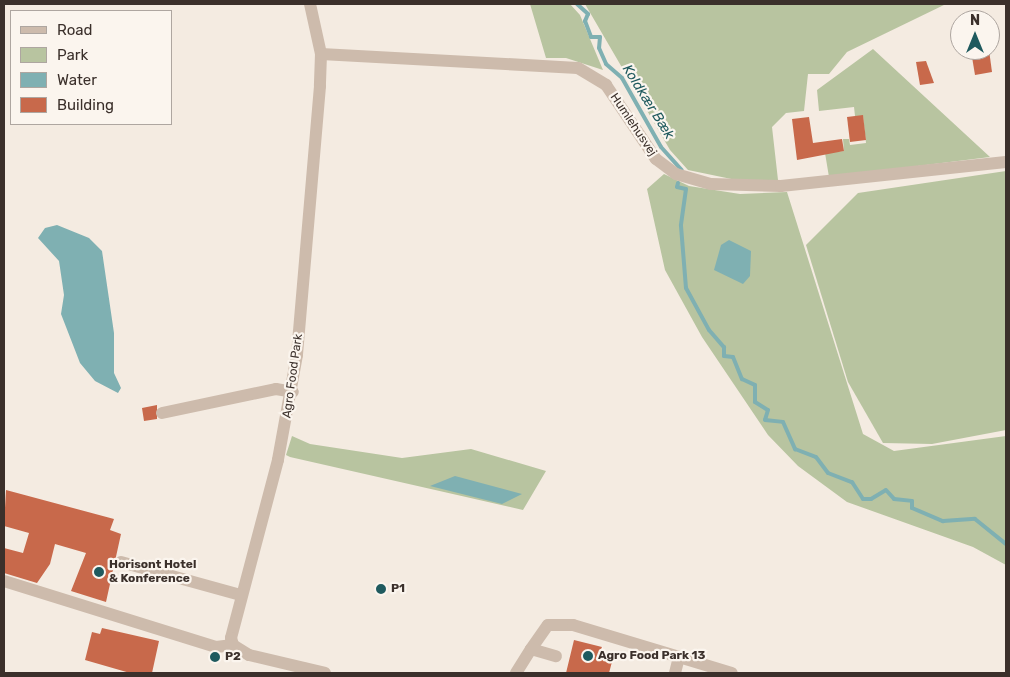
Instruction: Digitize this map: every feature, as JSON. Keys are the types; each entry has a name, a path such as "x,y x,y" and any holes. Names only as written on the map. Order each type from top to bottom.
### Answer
{"street":[{"name":"Agro Food Park","path":"233,645 232,629 293,392 321,54 310,4"},
{"name":"Humlehusvej","path":"321,54 578,68 606,85 656,160 676,174 712,184 781,186 1006,162"},
{"path":"162,413 276,389 293,392"},
{"path":"121,562 241,595"},
{"path":"4,582 205,644 233,645 250,655 326,673"},
{"path":"516,673 548,625 573,625 732,673"},
{"path":"531,649 556,656"},
{"path":"674,673 679,657"}],"green space":[{"path":"530,4 570,4 580,15 603,70 566,58 546,58"},
{"path":"585,4 946,4 847,52 829,74 808,74 804,111 786,113 772,127 778,180 741,181 688,170 670,150"},
{"path":"873,49 990,157 829,177 825,153 844,151 843,139 849,139 850,145 866,143 863,116 855,116 854,107 819,111 817,90"},
{"path":"1006,171 1006,430 932,444 883,443 848,382 806,245 858,193"},
{"path":"664,174 689,186 740,194 787,192 863,434 894,451 1006,436 1006,565 973,547 847,502 798,466 768,435 702,337 665,270 647,189"},
{"path":"292,436 310,444 402,458 471,449 546,471 523,510 290,457 286,455"}],"water":[{"path":"57,225 89,238 102,251 114,333 114,373 121,388 118,393 95,381 80,363 61,314 64,295 59,261 38,238 45,228"},
{"path":"729,240 751,251 750,276 743,284 714,270 721,245"},
{"path":"455,476 522,494 502,504 430,486"}],"building":[{"path":"972,60 990,60 992,72 975,75"},
{"path":"926,61 934,83 920,85 916,62"},
{"path":"863,115 866,140 850,142 847,117"},
{"path":"809,117 813,143 842,139 844,151 797,160 792,119"},
{"path":"157,405 157,419 144,421 142,408"},
{"path":"6,490 114,519 110,530 121,534 106,602 71,591 86,553 55,544 50,564 37,583 4,573 4,548 23,553 29,533 4,526"},
{"path":"102,628 159,641 152,673 130,673 85,660 92,632 100,634"},
{"name":"Agro Food Park 13","path":"574,640 602,647 600,655 613,658 609,673 566,673"}],"waterway":[{"name":"Koldkær Bæk","path":"577,4 588,14 585,21 591,37 600,37 599,48 606,64 622,78 661,147 682,170"},
{"name":"Koldkær Bæk","path":"678,183 677,187 686,189 681,226 686,288 709,330 724,347 724,356 733,357 742,379 755,385 755,402 768,410 765,420 783,422 795,449 816,457 828,473 852,482 863,499 871,499 886,490 894,499 912,501 912,508 943,521 975,519 1006,544"}],"place":[{"name":"Horisont Hotel & Konference","path":"99,572"},
{"name":"P1","path":"381,589"},
{"name":"Agro Food Park 13","path":"588,656"},
{"name":"P2","path":"215,657"}]}
